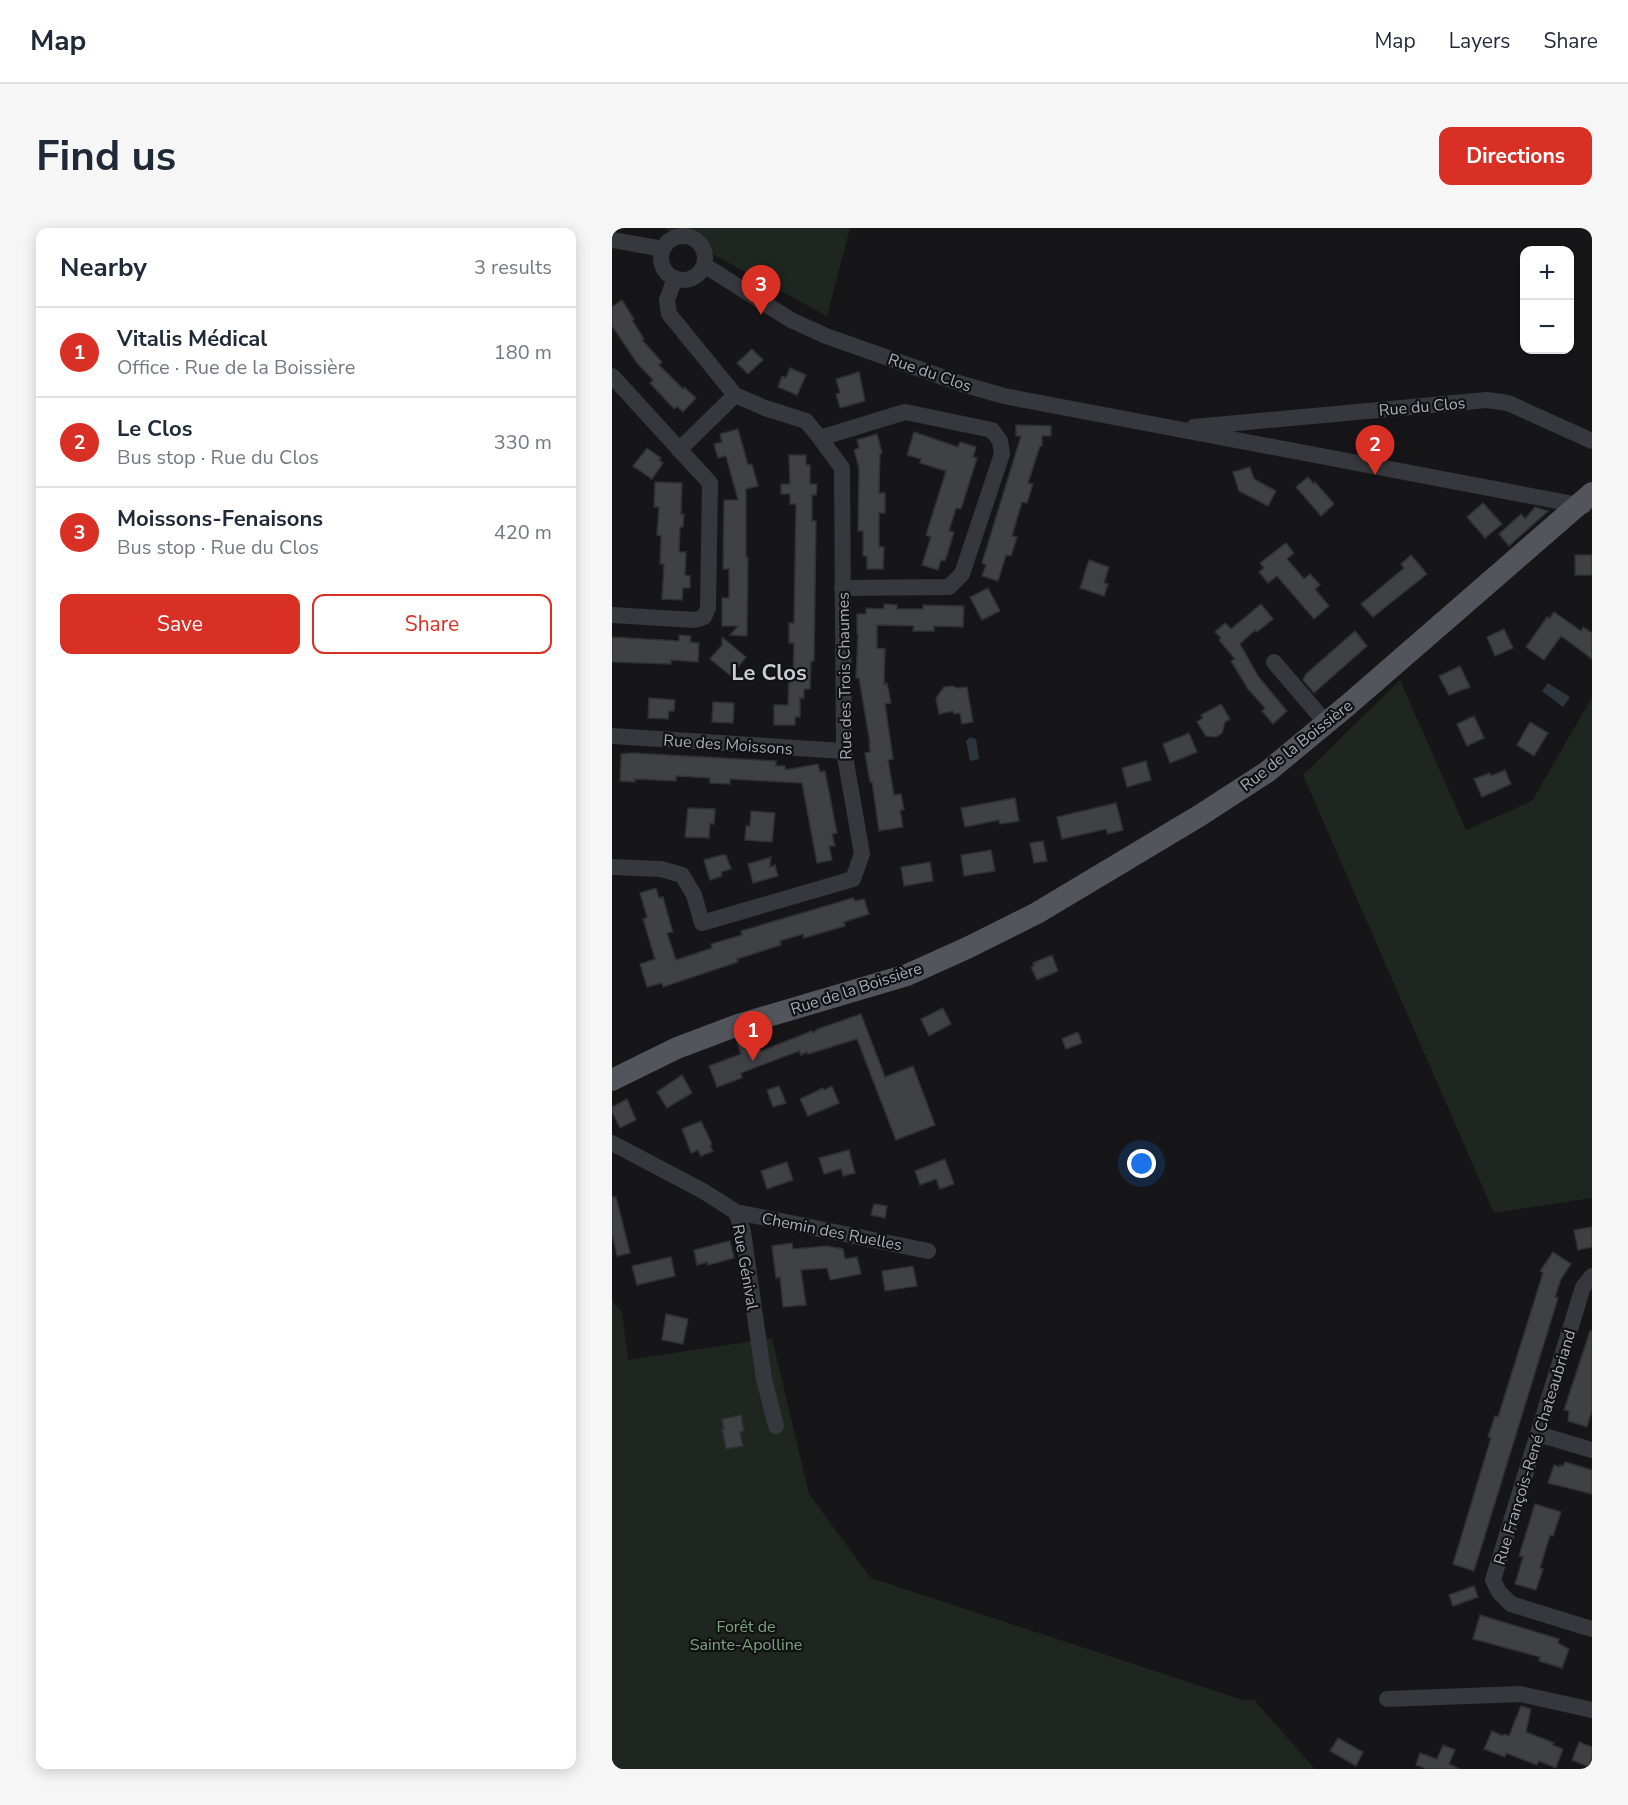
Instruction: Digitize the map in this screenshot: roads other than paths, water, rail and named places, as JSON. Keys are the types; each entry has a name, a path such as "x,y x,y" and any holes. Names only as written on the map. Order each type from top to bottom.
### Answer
{"main road":[{"name":"Rue de la Boissière","path":"612,1080 677,1048 738,1025 907,975 1037,913 1199,816 1267,772 1587,502"},
{"name":"Rue de la Boissière","path":"612,1067 693,1027 967,948"}],"street":[{"path":"676,233 699,242 704,249 704,265 689,279 675,278 662,263 663,249 676,233"},
{"path":"612,240 663,249"},
{"name":"Rue du Clos","path":"704,265 791,320 826,336 962,384 1004,396 1240,441 1587,502"},
{"name":"Rue des Trois Chaumes","path":"612,867 661,869 682,875 694,895 702,923 853,879 862,854 844,751 842,468 806,421 765,408 735,395 669,314 667,300 675,278"},
{"path":"612,376 710,483 708,608 704,617 695,620 612,615"},
{"path":"679,450 735,395"},
{"name":"Rue du Clos","path":"1175,428 1487,400 1508,403 1592,441"},
{"path":"820,438 905,412 992,430 1000,441 1002,454 962,574 949,587 842,588"},
{"path":"1240,441 1238,432 1244,422"},
{"path":"1274,662 1326,723"},
{"name":"Rue des Moissons","path":"612,736 844,751"},
{"name":"Rue Génival","path":"612,1143 703,1191 736,1212 743,1232 759,1361 776,1426"},
{"name":"Chemin des Ruelles","path":"736,1212 928,1251"},
{"name":"Rue François-René Chateaubriand","path":"1592,1276 1583,1287 1493,1580 1498,1592 1511,1604 1592,1629"},
{"path":"1538,1434 1592,1450"},
{"path":"1387,1700 1520,1694 1592,1710"}],"place":[{"name":"Moissons-Fenaisons","path":"761,315"},
{"name":"Le Clos","path":"1375,475"},
{"name":"Vitalis Médical","path":"753,1061"}],"district":[{"name":"Le Clos","path":"769,672"}],"park label":[{"name":"Forêt de Sainte-Apolline","path":"746,1635"}]}
